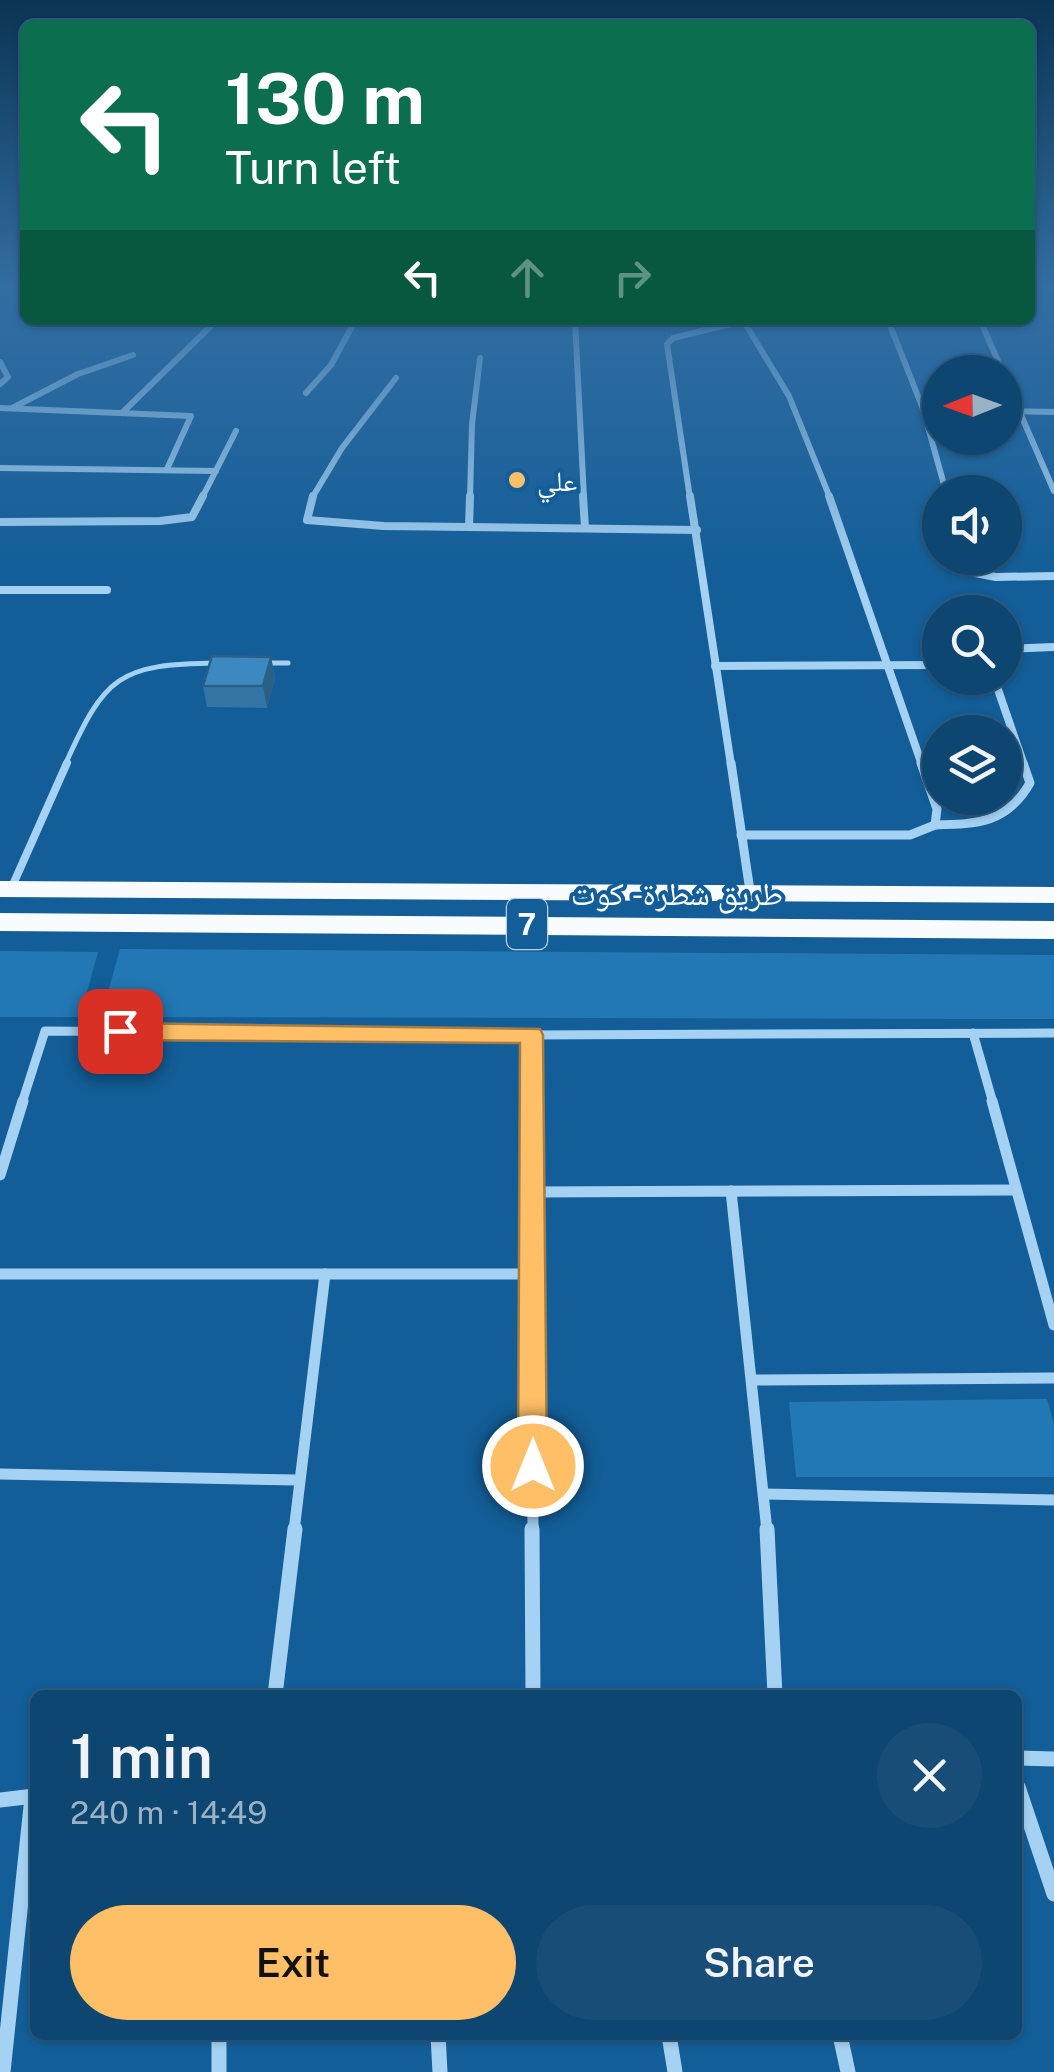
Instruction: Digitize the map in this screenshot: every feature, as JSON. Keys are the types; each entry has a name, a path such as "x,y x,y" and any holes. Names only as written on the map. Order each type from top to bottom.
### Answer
{"highway":[{"name":"طريق شطرة - كوت","path":"6,889 1054,895"},
{"path":"698,891 700,925"},
{"name":"طريق شطرة - كوت","path":"0,922 1054,930"}],"street":[{"path":"12,408 61,383"},
{"path":"122,412 152,383"},
{"path":"306,393 315,383"},
{"path":"392,383 332,462 305,518 314,523 696,530"},
{"path":"469,527 477,383"},
{"path":"578,383 584,528"},
{"path":"673,383 750,892"},
{"path":"780,383 812,451 938,809 935,825"},
{"path":"913,383 922,406"},
{"path":"0,408 191,416 167,470"},
{"path":"1022,411 1054,412"},
{"path":"1022,418 1054,491"},
{"path":"0,522 192,517 236,431"},
{"path":"0,468 216,471"},
{"path":"986,575 1054,576"},
{"path":"0,590 108,590"},
{"path":"1022,648 1054,647"},
{"path":"715,666 922,665"},
{"path":"742,835 910,835 935,825 986,824 1019,807 1030,783 1000,695"},
{"path":"0,1176 45,1031 532,1035 1054,1033"},
{"path":"974,1033 1054,1325"},
{"path":"532,1035 533,1690"},
{"path":"532,1192 1015,1190"},
{"path":"731,1191 765,1494 776,1690"},
{"path":"0,1274 532,1274"},
{"path":"275,1690 325,1274"},
{"path":"752,1380 1054,1378"},
{"path":"0,1474 297,1480"},
{"path":"765,1494 1054,1500"},
{"path":"1022,1758 1054,1759"},
{"path":"0,1800 30,1796"},
{"path":"1022,1799 1054,1894"},
{"path":"3,2072 4,2017 30,1819"},
{"path":"218,2072 219,2040"},
{"path":"438,2040 440,2072"},
{"path":"670,2040 674,2072"},
{"path":"841,2040 848,2072"}],"lane":[{"path":"6,889 92,705 104,689 130,674 167,663 236,664"},
{"path":"254,664 288,664"}],"shaded area":[{"path":"120,949 1054,955 1054,1019 101,1017"},
{"path":"0,951 98,952 80,1017 0,1017"},
{"path":"1047,1399 1054,1425 1054,1477 796,1477 789,1402"}],"building":[{"path":"212,656 271,657 263,686 203,686"}],"place":[{"name":"علي","path":"517,480"}],"route":[{"path":"120,1031 532,1035 533,1466"}]}
